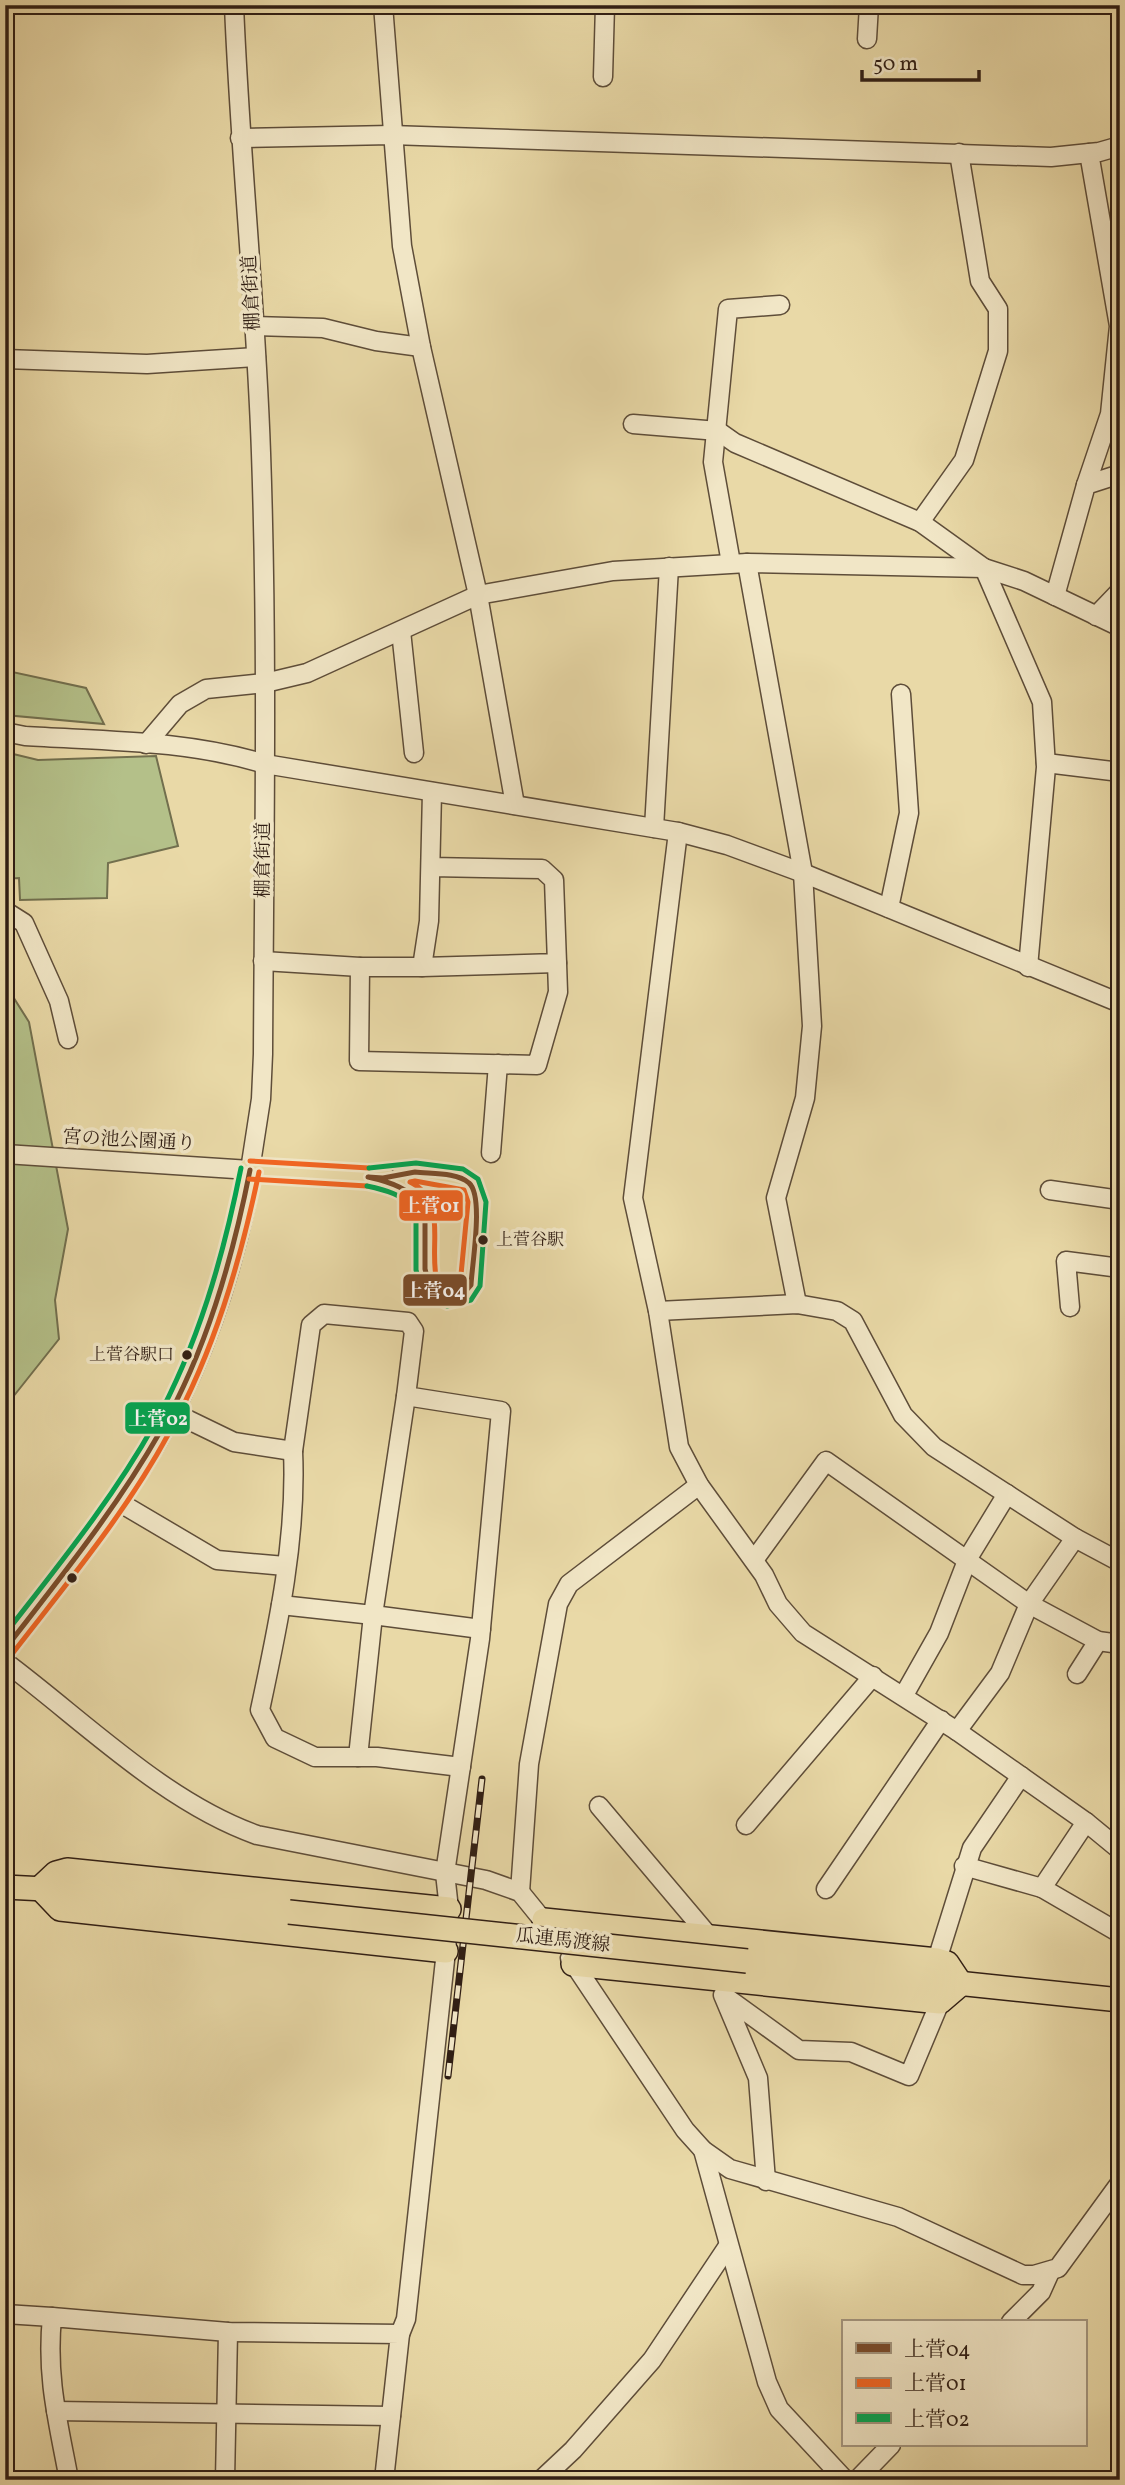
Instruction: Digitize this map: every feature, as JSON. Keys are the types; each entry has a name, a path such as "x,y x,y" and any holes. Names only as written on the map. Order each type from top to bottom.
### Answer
{"main road":[{"path":"250,1170 383,1178"},
{"name":"棚倉街道","path":"5,1649 117,1501 170,1411 205,1335 226,1275 250,1170"},
{"path":"446,1951 60,1909 40,1888 56,1873 67,1870 449,1909"},
{"name":"瓜連馬渡線","path":"5,1887 289,1912 1120,2000"},
{"path":"544,1920 937,1960 947,1963 961,1984 940,2001 717,1987 573,1964"}],"street":[{"name":"棚倉街道","path":"234,5 240,138 256,357 265,683 261,1100 250,1170"},
{"path":"383,5 391,135 402,246 421,347 478,595 515,805"},
{"path":"603,77 605,5"},
{"path":"867,39 869,5"},
{"path":"240,138 391,135 1051,157 1089,153 1120,145"},
{"path":"920,522 964,460 998,351 998,309 980,281 959,153"},
{"path":"1055,596 1086,485 1114,417 1119,326 1112,240 1089,153"},
{"path":"780,305 728,309 719,431 713,462 739,563 803,873 812,1026 805,1097 776,1198 797,1304"},
{"path":"254,326 323,328 376,341 421,347"},
{"path":"5,359 147,364 256,357"},
{"path":"633,424 719,431 735,443 920,522 984,568 1042,702 1046,763 1028,967"},
{"path":"1086,485 1120,474"},
{"path":"146,744 180,704 206,689 265,683 307,673 478,595 613,571 739,563 984,568 1024,581 1120,628"},
{"path":"654,828 669,567"},
{"path":"1096,616 1120,591"},
{"path":"401,631 414,753"},
{"path":"889,908 909,813 901,694"},
{"path":"5,732 181,745 232,753 265,764 678,832 727,845 803,873 1120,1003"},
{"path":"1046,763 1120,772"},
{"path":"422,967 429,921 432,792"},
{"path":"678,832 633,1198 659,1311 679,1447 699,1485 754,1560 778,1604 803,1633 941,1720 1086,1822 1120,1850"},
{"path":"360,967 359,1061 537,1065 558,992 554,880 542,869 431,867"},
{"path":"5,911 24,923 59,1001 68,1039"},
{"path":"263,961 360,967 557,963"},
{"path":"491,1153 498,1064"},
{"name":"宮の池公園通り","path":"5,1154 250,1170"},
{"path":"1050,1190 1120,1200"},
{"path":"1070,1307 1066,1261 1120,1268"},
{"path":"659,1311 797,1304 838,1311 853,1321 903,1415 934,1447 1075,1538 1120,1562"},
{"path":"358,1757 373,1615 414,1331 408,1322 324,1314 311,1325 293,1451 295,1484 281,1605 260,1710 275,1738 315,1756 358,1757 461,1767"},
{"path":"384,2480 400,2334 406,2319 446,1951 449,1909 445,1873 481,1629 501,1411 406,1396"},
{"path":"170,1411 233,1442 293,1451"},
{"path":"754,1560 827,1461 968,1558 1029,1604 1098,1640 1120,1644"},
{"path":"520,1892 529,1765 558,1604 569,1584 699,1485"},
{"path":"904,1695 939,1633 968,1558 1007,1494"},
{"path":"117,1501 217,1560 285,1566"},
{"path":"957,1731 1000,1673 1029,1604 1075,1538"},
{"path":"281,1605 481,1629"},
{"path":"1077,1674 1098,1640"},
{"path":"5,1662 145,1771 223,1823 257,1835 486,1880 520,1892 544,1920 664,2101 703,2150 730,2169 898,2217 1012,2271 1034,2275 1058,2268 1120,2183"},
{"path":"746,1825 873,1676"},
{"path":"826,1889 941,1720"},
{"path":"937,1960 964,1866 972,1848 1021,1776"},
{"path":"599,1806 708,1936"},
{"path":"1042,1888 1086,1822"},
{"path":"964,1866 1042,1888 1116,1931 1120,1925"},
{"path":"717,1987 799,2050 851,2052 909,2076 940,2001"},
{"path":"717,1987 758,2078 766,2181"},
{"path":"703,2150 767,2382 779,2409 845,2480"},
{"path":"541,2480 573,2450 652,2360 728,2246"},
{"path":"1013,2320 1041,2292 1051,2272"},
{"path":"5,2314 228,2332 400,2334"},
{"path":"52,2317 48,2357 69,2480"},
{"path":"225,2480 228,2332"},
{"path":"56,2411 391,2416"},
{"path":"857,2480 890,2446"}],"green space":[{"path":"5,647 12,672 86,688 104,724 5,715"},
{"path":"5,752 38,760 156,756 178,846 108,863 107,898 20,900 19,878 5,879"},
{"path":"5,984 29,1022 68,1229 55,1300 59,1339 5,1407"}],"railway":[{"path":"448,2076 482,1779"}],"transit line":[{"name":"上菅01","path":"250,1161 369,1168"},
{"name":"上菅02","path":"367,1186 394,1194 416,1209 416,1270 423,1294 447,1306 471,1300 480,1286 486,1202 478,1179 463,1169 416,1163 369,1168"},
{"name":"上菅02","path":"5,1634 102,1506 138,1453 170,1395 207,1300 226,1235 241,1168"},
{"name":"上菅04","path":"5,1649 106,1516 143,1461 176,1401 216,1305 250,1170"},
{"name":"上菅01","path":"12,1654 115,1519 152,1463 185,1402 224,1306 259,1172"},
{"name":"上菅04","path":"415,1172 458,1177 469,1183 473,1190 476,1215 471,1285 457,1295 447,1295 430,1288 425,1269 425,1206 399,1187 368,1177 383,1178 415,1172"},
{"name":"上菅01","path":"249,1179 367,1186"},
{"name":"上菅01","path":"415,1181 464,1190 468,1202 460,1285 449,1288 437,1282 433,1212 422,1190 410,1182 415,1181"}],"place":[{"name":"上菅谷駅","path":"483,1240"},
{"name":"上菅谷駅口","path":"187,1355"}]}
